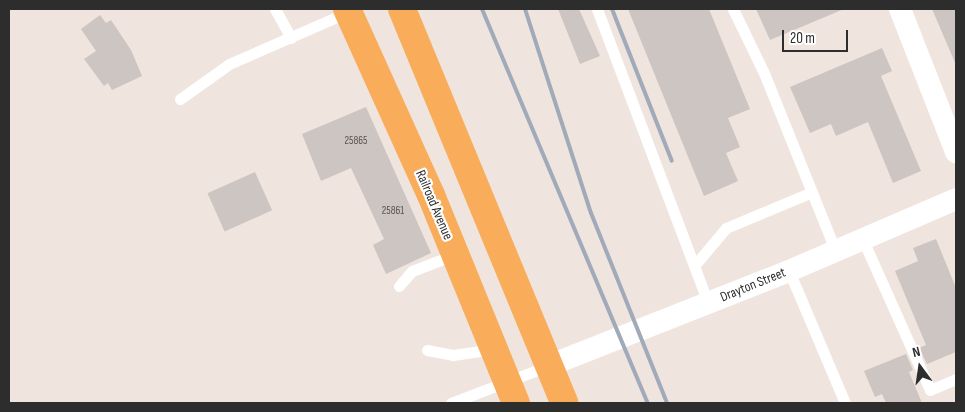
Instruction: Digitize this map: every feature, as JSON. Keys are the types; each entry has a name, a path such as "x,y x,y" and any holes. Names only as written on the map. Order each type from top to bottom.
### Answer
{"main road":[{"path":"402,9 564,403"},
{"name":"Railroad Avenue","path":"347,10 456,254 512,392"}],"street":[{"path":"900,9 956,152"},
{"name":"Drayton Street","path":"548,366 789,272 956,199"}],"lane":[{"path":"275,9 291,38"},
{"path":"597,9 708,303"},
{"path":"733,9 764,73 836,252"},
{"path":"180,99 230,64 291,38 347,10"},
{"path":"694,266 726,228 812,192"},
{"path":"863,240 930,390 956,379"},
{"path":"399,286 412,271 456,254"},
{"path":"789,272 846,403"},
{"path":"427,350 453,355 494,349"},
{"path":"451,403 512,392 548,366"}],"building":[{"path":"558,9 579,9 600,56 580,64"},
{"path":"628,9 709,9 750,109 728,118 740,147 726,153 738,181 704,196"},
{"path":"756,9 844,9 770,40"},
{"path":"932,9 956,9 956,65"},
{"path":"100,15 106,23 111,20 131,50 142,76 112,90 108,83 104,86 84,59 96,51 81,29"},
{"path":"882,48 892,71 881,76 921,171 893,183 868,122 836,136 831,124 810,133 790,87"},
{"path":"366,107 431,253 386,274 373,245 384,239 351,168 321,181 302,134"},
{"path":"255,172 272,210 225,232 207,193"},
{"path":"936,239 956,288 956,352 927,364 919,348 926,345 895,271 918,261 913,248"},
{"path":"906,354 913,370 909,372 922,403 886,403 882,394 875,397 864,371"}],"railway":[{"path":"482,9 648,403"},
{"path":"525,9 591,213 667,403"},
{"path":"612,9 672,161"}]}
